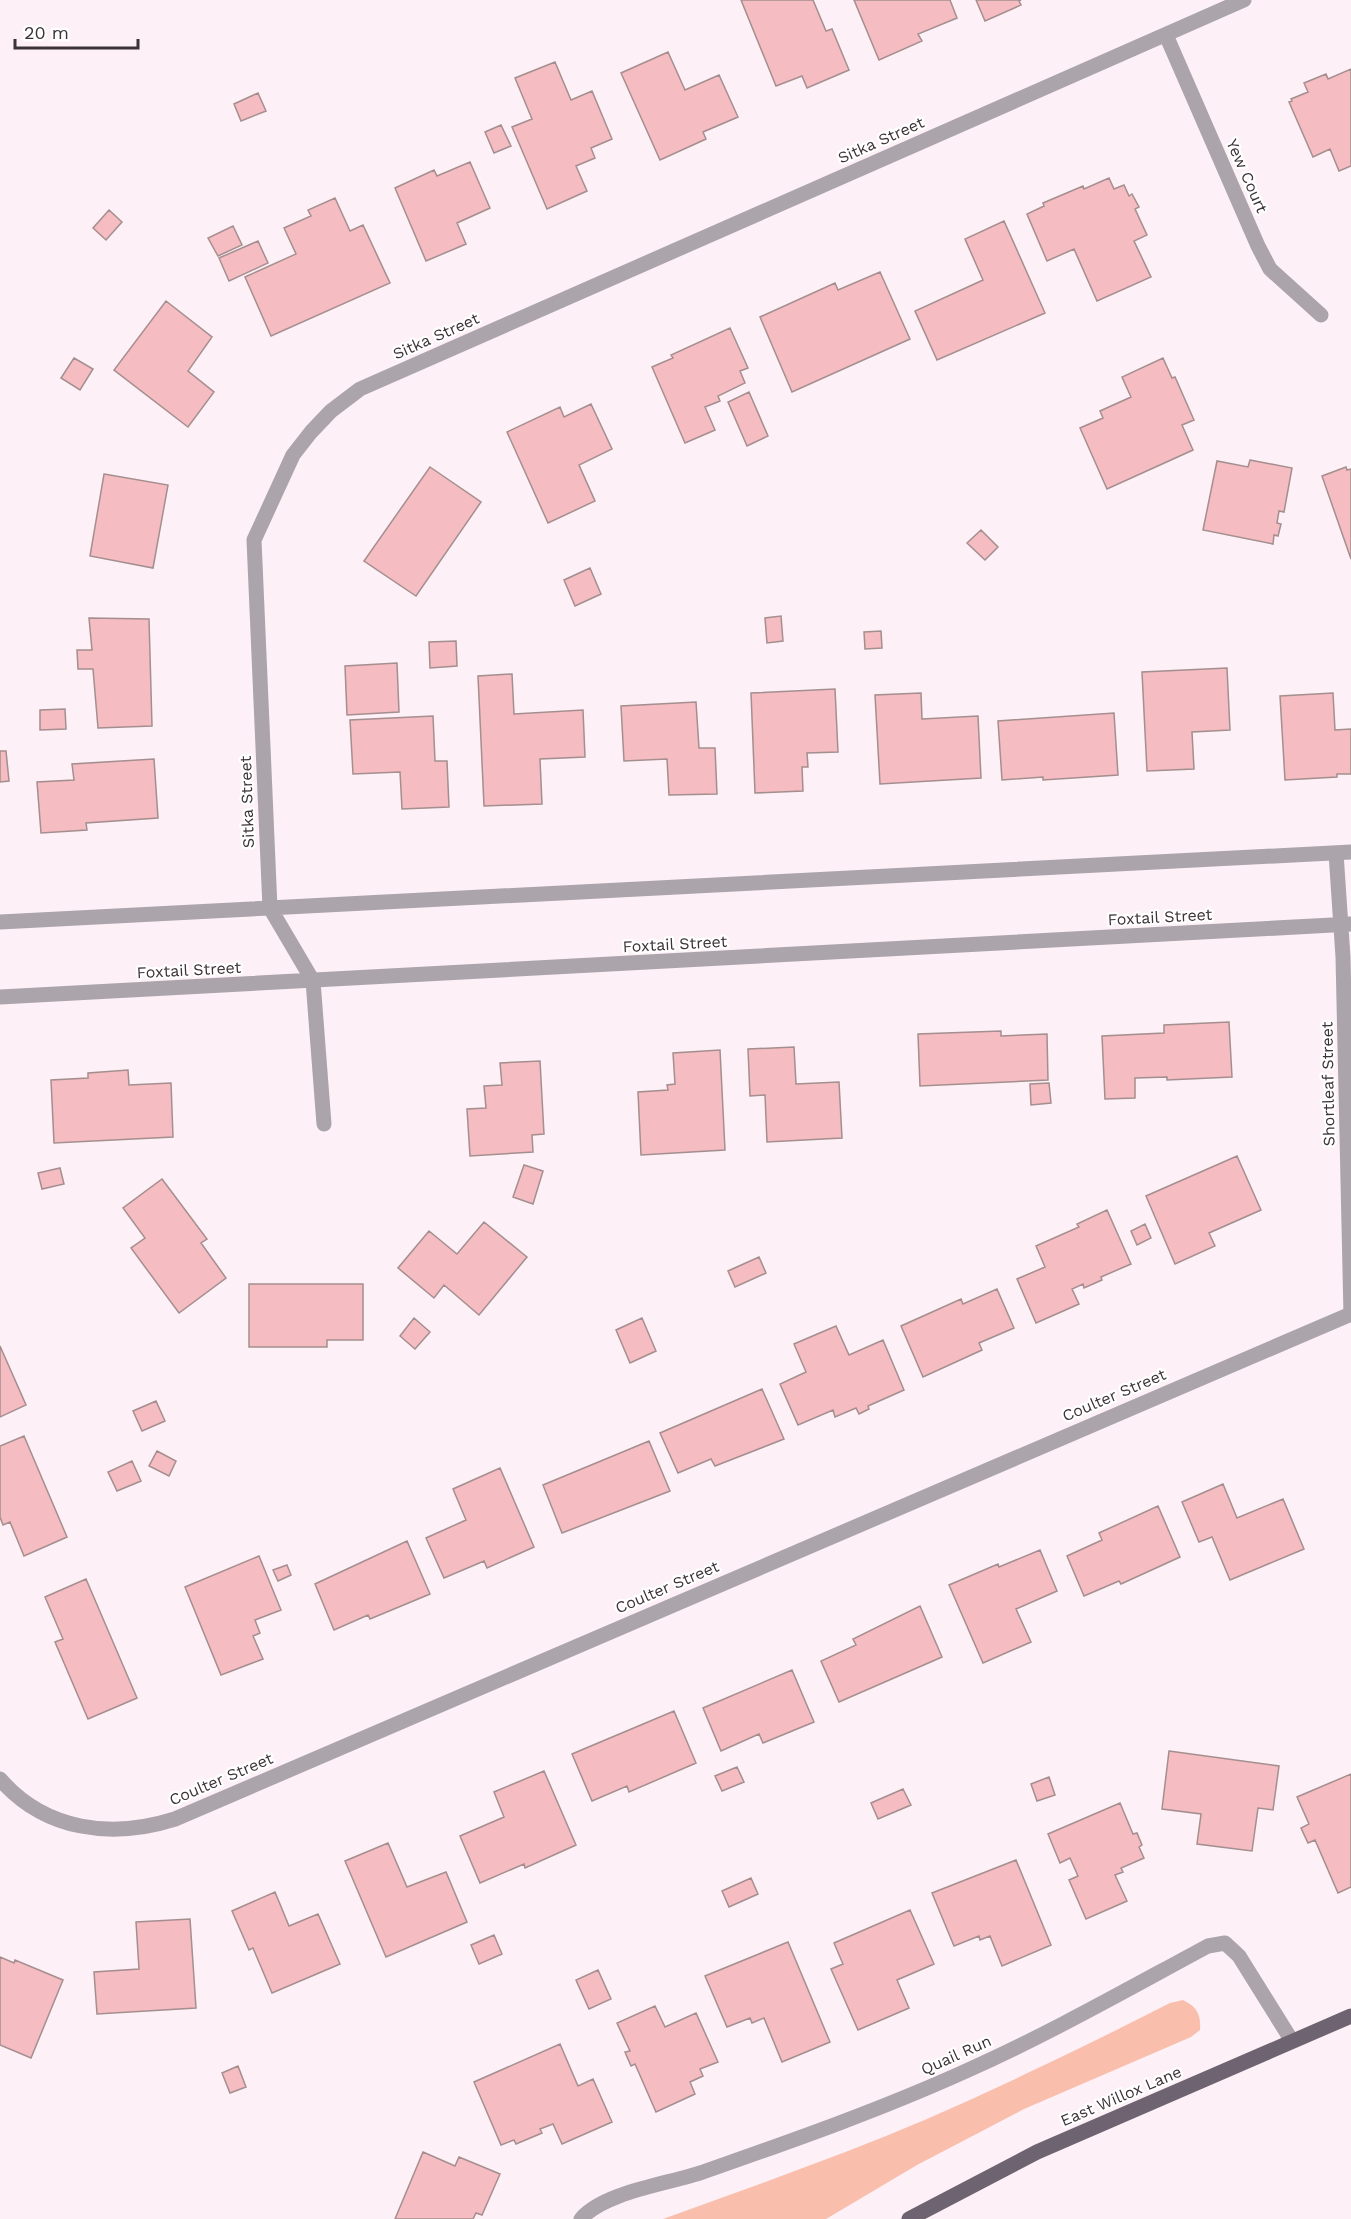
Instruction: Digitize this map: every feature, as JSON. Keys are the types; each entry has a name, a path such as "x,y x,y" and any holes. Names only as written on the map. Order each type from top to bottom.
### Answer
{"main road":[{"name":"East Willox Lane","path":"909,2219 1037,2152 1351,2016"}],"street":[{"name":"Sitka Street","path":"324,1124 313,981 270,908 254,540 293,455 311,432 331,411 360,389 1244,0"},
{"name":"Yew Court","path":"1166,35 1258,246 1270,268 1321,315"},
{"path":"0,922 1344,853"},
{"name":"Shortleaf Street","path":"1344,853 1351,1315"},
{"name":"Foxtail Street","path":"0,997 1346,925"},
{"name":"Coulter Street","path":"0,1779 13,1794 55,1819 103,1830 151,1827 175,1819 1351,1315"},
{"name":"Quail Run","path":"581,2219 608,2200 700,2173 878,2109 965,2072 1052,2031 1208,1946 1225,1943 1239,1956 1292,2041"}],"shaded area":[{"path":"1183,2000 1195,2008 1200,2020 1200,2030 1191,2037 1024,2109 917,2165 826,2219 663,2219 894,2133 1049,2063 1170,2003"}],"building":[{"path":"741,0 813,0 826,31 832,29 849,70 807,88 802,76 776,86"},
{"path":"854,0 950,0 957,18 918,34 922,41 879,60"},
{"path":"976,0 1021,0 1019,1 1021,5 985,21"},
{"path":"668,52 685,90 719,75 738,117 703,132 706,139 660,160 621,73"},
{"path":"555,62 571,100 592,91 612,139 591,148 595,158 576,166 587,191 547,209 512,127 532,119 515,78"},
{"path":"1351,69 1351,166 1339,171 1330,149 1313,157 1289,102 1308,92 1304,83 1326,74 1328,79"},
{"path":"258,93 266,111 241,121 234,104"},
{"path":"501,125 511,146 494,153 485,132"},
{"path":"470,162 490,208 457,223 466,244 426,261 395,188 434,170 437,176"},
{"path":"1109,178 1114,189 1124,185 1129,196 1132,194 1139,207 1135,209 1147,235 1134,241 1151,277 1097,301 1074,249 1047,261 1027,214 1044,206 1043,203"},
{"path":"335,198 350,231 363,225 390,283 271,336 245,277 296,254 284,228 311,216 308,210"},
{"path":"109,210 122,222 106,240 93,228"},
{"path":"1004,221 1045,313 937,360 915,311 983,280 965,239"},
{"path":"233,226 242,245 218,256 208,238"},
{"path":"258,241 268,263 229,281 219,258"},
{"path":"880,272 910,339 792,392 760,317 835,283 838,290"},
{"path":"166,301 212,337 188,371 214,392 188,427 114,370"},
{"path":"730,328 748,368 740,371 745,383 718,396 720,401 705,407 715,430 685,443 652,367 673,358 671,355"},
{"path":"74,358 93,369 80,390 61,378"},
{"path":"1163,358 1172,378 1175,377 1194,420 1182,425 1193,450 1107,489 1080,428 1103,418 1100,411 1131,397 1122,377"},
{"path":"749,392 768,436 747,446 728,402"},
{"path":"591,404 612,449 579,465 595,501 548,523 507,432 560,407 564,417"},
{"path":"1250,460 1292,468 1284,512 1279,511 1277,523 1281,524 1278,536 1274,535 1273,544 1203,530 1217,461 1248,467"},
{"path":"430,467 481,502 416,596 364,561"},
{"path":"1346,467 1347,470 1351,469 1351,559 1322,476"},
{"path":"104,474 168,485 153,568 90,556"},
{"path":"981,530 998,547 985,560 967,543"},
{"path":"590,568 601,594 575,606 564,580"},
{"path":"781,616 783,641 767,643 765,618"},
{"path":"89,618 149,619 152,726 98,728 93,669 78,669 77,650 92,650"},
{"path":"881,631 882,648 865,649 864,632"},
{"path":"456,641 457,666 430,668 429,642"},
{"path":"397,663 399,712 347,715 345,666"},
{"path":"1227,668 1230,730 1192,732 1194,769 1147,771 1142,672"},
{"path":"512,674 514,714 583,710 585,757 540,759 542,804 484,806 478,676"},
{"path":"835,689 838,752 807,753 808,767 802,767 803,791 755,793 751,693"},
{"path":"921,693 922,719 978,716 981,778 880,784 875,695"},
{"path":"1333,693 1335,730 1351,729 1351,774 1285,780 1280,696"},
{"path":"696,702 699,748 715,748 717,794 669,795 667,759 624,761 621,706"},
{"path":"65,709 66,729 40,730 40,710"},
{"path":"1114,713 1118,775 1002,780 998,721"},
{"path":"433,716 435,761 447,761 449,807 402,809 400,772 353,774 350,720"},
{"path":"0,751 6,751 9,781 0,782"},
{"path":"154,759 158,818 86,823 87,830 41,833 37,782 74,780 72,764"},
{"path":"1229,1022 1232,1077 1167,1080 1167,1077 1135,1078 1135,1098 1105,1099 1102,1036 1164,1033 1164,1025"},
{"path":"1001,1031 1001,1036 1047,1034 1048,1080 920,1086 918,1034"},
{"path":"794,1047 796,1084 839,1082 842,1138 767,1142 765,1095 750,1096 748,1049"},
{"path":"720,1050 725,1150 641,1155 638,1092 668,1090 667,1085 675,1084 673,1053"},
{"path":"540,1061 544,1134 532,1135 533,1152 470,1156 467,1109 486,1108 484,1086 502,1085 500,1063"},
{"path":"128,1070 129,1085 171,1083 173,1137 54,1143 51,1080 88,1078 88,1073"},
{"path":"1049,1083 1051,1103 1031,1105 1030,1084"},
{"path":"1237,1156 1261,1210 1209,1233 1215,1246 1175,1264 1146,1196"},
{"path":"524,1165 543,1171 533,1204 513,1197"},
{"path":"60,1168 64,1184 42,1189 38,1173"},
{"path":"162,1179 207,1239 201,1243 226,1278 179,1313 131,1248 145,1238 123,1208"},
{"path":"1107,1210 1131,1264 1101,1277 1102,1280 1084,1288 1083,1284 1072,1289 1079,1304 1036,1323 1017,1279 1045,1267 1036,1246 1079,1227 1077,1224"},
{"path":"484,1222 527,1257 479,1315 444,1285 434,1298 398,1268 429,1231 457,1254"},
{"path":"1145,1224 1151,1238 1137,1245 1131,1231"},
{"path":"759,1257 766,1273 735,1287 728,1271"},
{"path":"249,1284 363,1284 363,1340 327,1340 327,1347 249,1347"},
{"path":"997,1289 1014,1328 979,1343 982,1350 923,1377 901,1326 961,1299 963,1304"},
{"path":"414,1318 430,1332 415,1349 400,1336"},
{"path":"642,1318 656,1351 630,1363 616,1330"},
{"path":"836,1326 849,1355 883,1340 904,1390 868,1406 869,1409 859,1414 856,1408 835,1417 833,1410 798,1425 780,1384 806,1372 794,1344"},
{"path":"0,1346 26,1405 0,1417"},
{"path":"762,1389 784,1439 715,1466 711,1459 678,1473 660,1433"},
{"path":"156,1401 165,1421 142,1431 133,1411"},
{"path":"24,1436 67,1537 24,1556 10,1522 3,1525 0,1517 0,1446"},
{"path":"649,1441 670,1491 562,1533 543,1485"},
{"path":"157,1451 176,1461 169,1476 149,1466"},
{"path":"132,1461 141,1481 117,1491 108,1472"},
{"path":"500,1468 534,1547 487,1568 484,1561 444,1578 426,1538 466,1520 453,1489"},
{"path":"1223,1484 1237,1518 1283,1499 1304,1549 1230,1580 1212,1537 1199,1542 1182,1502"},
{"path":"1158,1506 1180,1557 1121,1584 1119,1581 1084,1596 1067,1556 1102,1540 1099,1533"},
{"path":"407,1541 430,1594 370,1619 368,1615 334,1630 315,1584"},
{"path":"1040,1550 1057,1591 1016,1609 1031,1642 983,1663 949,1585 998,1564 999,1567"},
{"path":"259,1556 281,1610 255,1620 260,1633 253,1636 263,1659 221,1675 185,1587"},
{"path":"287,1565 291,1575 278,1581 273,1570"},
{"path":"86,1579 137,1698 88,1719 55,1642 63,1639 45,1597"},
{"path":"920,1606 942,1657 839,1702 821,1661 856,1645 853,1639"},
{"path":"792,1670 814,1722 763,1743 759,1734 721,1751 703,1708"},
{"path":"674,1711 696,1763 629,1792 627,1786 592,1801 572,1754"},
{"path":"1169,1751 1279,1766 1273,1810 1258,1808 1252,1851 1197,1844 1201,1814 1162,1809"},
{"path":"737,1767 744,1782 722,1791 715,1776"},
{"path":"544,1771 576,1845 525,1868 524,1864 480,1883 460,1836 504,1817 494,1792"},
{"path":"1351,1774 1351,1887 1338,1893 1315,1840 1308,1843 1301,1828 1309,1824 1297,1797"},
{"path":"1049,1777 1055,1795 1037,1801 1031,1784"},
{"path":"903,1789 911,1805 878,1819 871,1803"},
{"path":"1120,1803 1133,1834 1137,1833 1142,1845 1139,1847 1144,1858 1121,1868 1123,1872 1115,1875 1127,1901 1086,1919 1069,1880 1078,1876 1070,1858 1060,1863 1048,1834"},
{"path":"388,1843 407,1887 446,1872 467,1922 386,1957 345,1861"},
{"path":"1016,1860 1051,1945 1002,1966 990,1936 980,1940 979,1936 954,1946 932,1893"},
{"path":"751,1878 758,1894 729,1907 722,1891"},
{"path":"275,1892 289,1926 318,1914 340,1964 272,1993 253,1948 249,1950 232,1911"},
{"path":"910,1910 934,1964 897,1980 909,2008 858,2030 831,1969 843,1964 834,1943"},
{"path":"190,1919 196,2008 97,2014 94,1972 139,1969 136,1922"},
{"path":"494,1935 502,1954 479,1964 471,1945"},
{"path":"788,1942 830,2042 782,2062 764,2018 752,2023 750,2018 727,2027 705,1976"},
{"path":"0,1957 14,1963 15,1960 63,1980 31,2058 0,2045"},
{"path":"598,1970 611,1999 589,2009 576,1980"},
{"path":"655,2006 665,2027 696,2013 718,2062 700,2069 703,2076 690,2082 695,2094 656,2112 635,2064 631,2066 625,2052 630,2051 617,2023"},
{"path":"560,2044 578,2086 593,2079 612,2122 562,2144 553,2124 540,2129 542,2133 516,2144 514,2140 501,2145 474,2082"},
{"path":"238,2066 246,2087 230,2093 222,2073"},
{"path":"423,2152 455,2166 459,2157 500,2174 482,2215 476,2213 473,2219 395,2219"}]}
